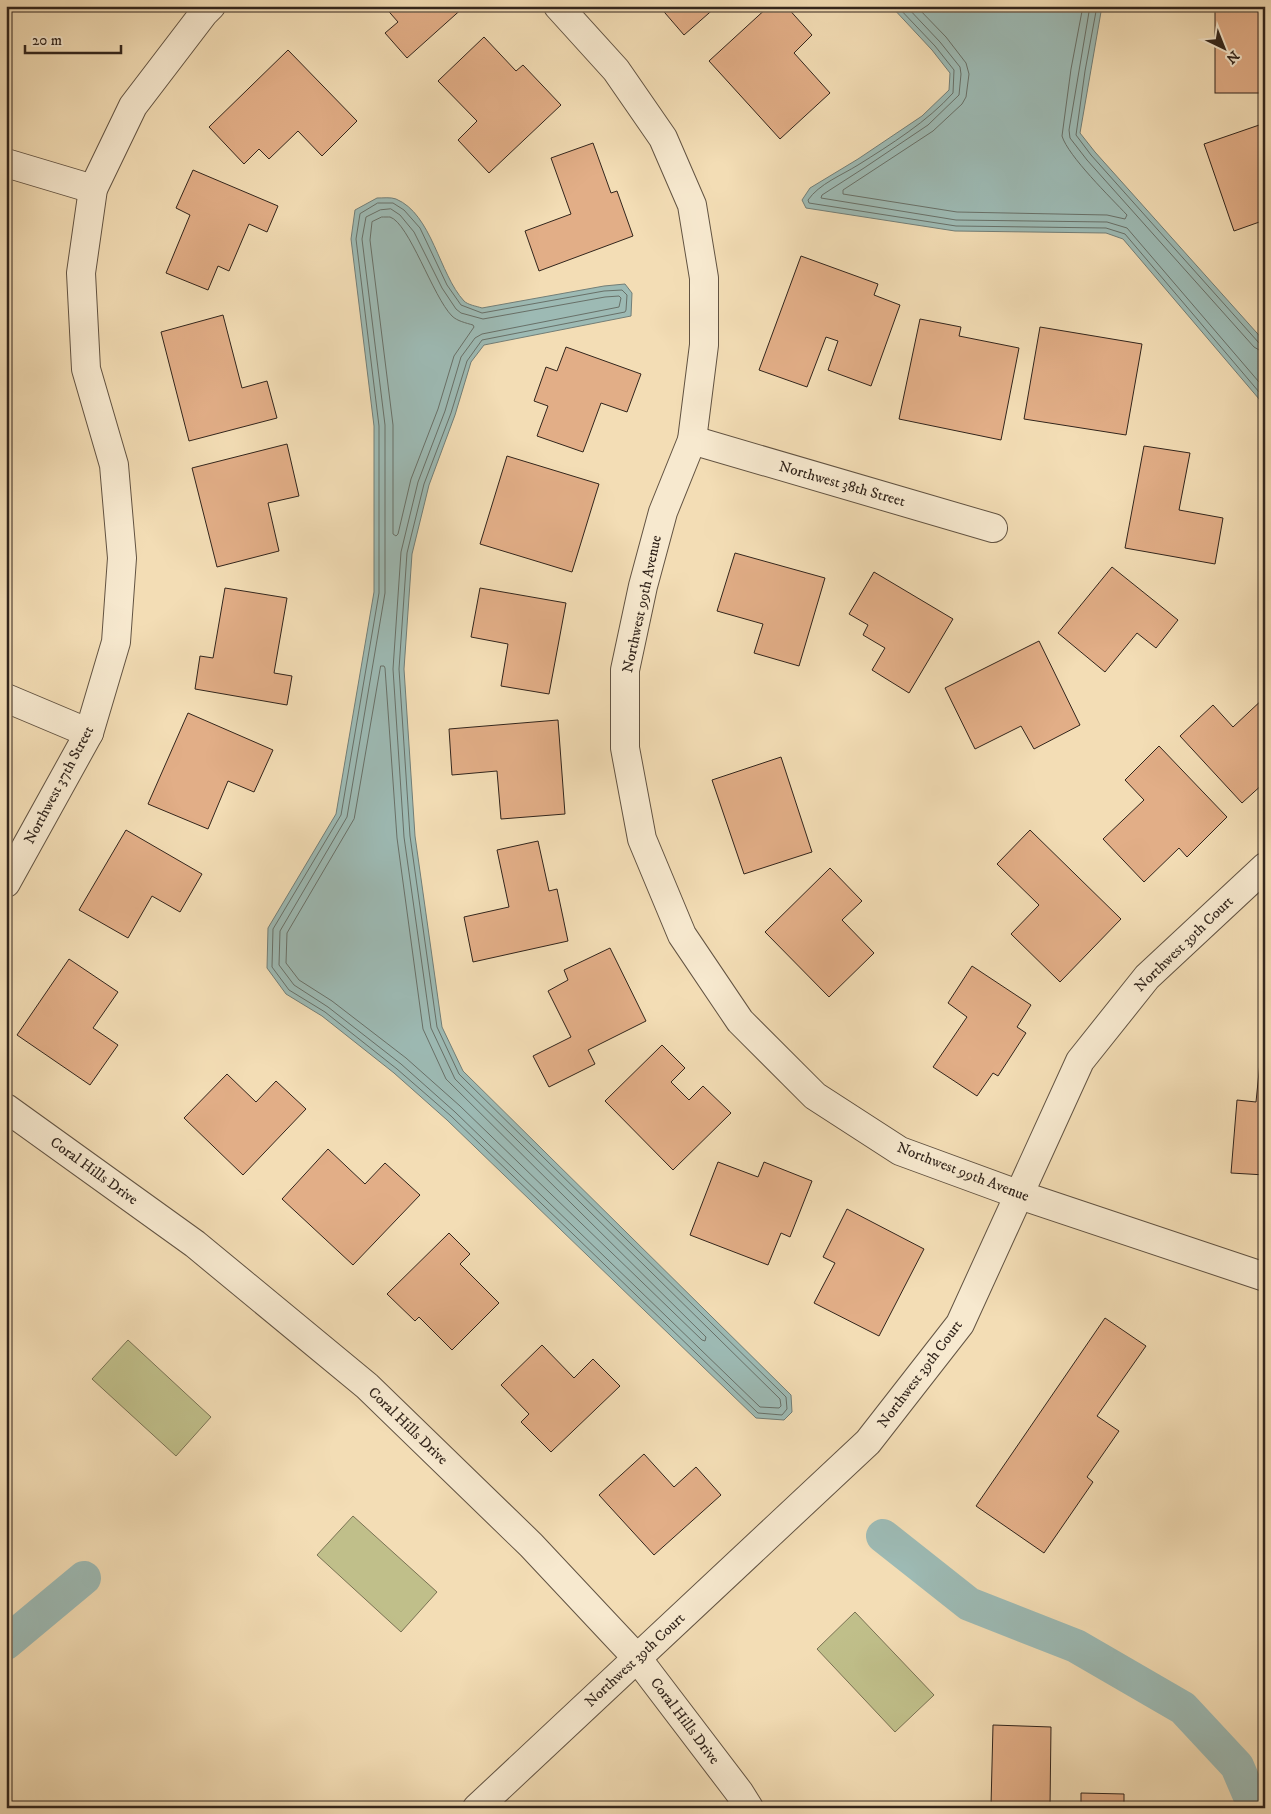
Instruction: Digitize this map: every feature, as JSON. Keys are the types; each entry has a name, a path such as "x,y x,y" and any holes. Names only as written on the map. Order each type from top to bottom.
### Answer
{"street":[{"name":"Northwest 37th Street","path":"6,883 89,734 116,642 122,558 114,465 86,369 81,273 93,189 133,106 211,6"},
{"name":"Northwest 99th Avenue","path":"558,6 616,70 663,138 692,206 704,278 704,345 692,440 663,512 643,586 625,670 625,748 642,838 682,936 740,1021 815,1096 900,1151 1020,1195 1265,1277"},
{"path":"6,163 93,189"},
{"name":"Northwest 38th Street","path":"692,440 993,528"},
{"path":"6,698 89,734"},
{"name":"Northwest 39th Court","path":"476,1808 868,1442 960,1324 1080,1061 1147,976 1265,867"},
{"name":"Coral Hills Drive","path":"6,1108 195,1244 367,1386 531,1545 637,1658 740,1792 749,1808"}],"shaded area":[{"path":"128,1340 211,1417 176,1456 92,1379"},
{"path":"353,1516 437,1592 401,1632 317,1555"},
{"path":"855,1612 934,1695 895,1732 817,1649"}],"water":[{"path":"891,6 1102,6 1080,133 1265,342 1265,406 1123,239 1106,233 955,231 806,208 802,200 810,188 858,159 922,116 949,90 950,73 932,50"},
{"path":"377,198 396,199 418,217 427,231 455,289 464,301 470,304 482,308 604,286 625,284 632,293 631,316 484,345 471,362 455,415 429,485 412,554 404,669 415,836 442,1027 463,1071 791,1395 792,1412 784,1420 756,1418 447,1120 394,1073 322,1016 286,994 267,968 268,928 336,814 374,592 374,426 351,239 355,210"}],"building":[{"path":"384,6 465,6 407,58 385,33 398,22"},
{"path":"659,6 717,6 684,35"},
{"path":"769,6 786,6 812,35 794,53 830,93 780,139 709,61"},
{"path":"1215,6 1265,6 1265,93 1215,93"},
{"path":"484,37 516,71 523,65 561,105 489,173 458,140 477,121 438,81"},
{"path":"288,50 357,121 322,156 298,131 269,159 259,149 244,164 209,127"},
{"path":"1265,123 1265,220 1234,231 1204,144"},
{"path":"593,143 611,193 617,191 633,236 539,271 525,231 571,214 551,158"},
{"path":"193,170 278,206 267,232 249,224 229,271 218,266 208,290 166,273 190,215 176,208"},
{"path":"801,256 878,284 874,295 900,305 871,386 828,370 838,341 826,337 807,387 759,370"},
{"path":"223,315 242,388 267,381 277,418 189,441 161,332"},
{"path":"920,319 961,327 959,336 1019,348 1001,440 899,419"},
{"path":"1040,327 1142,344 1126,435 1024,419"},
{"path":"566,347 641,374 627,412 601,403 583,452 537,436 548,406 534,401 546,367 557,371"},
{"path":"287,444 299,496 268,503 279,551 217,567 192,468"},
{"path":"1144,446 1190,453 1179,510 1223,518 1215,564 1125,548"},
{"path":"507,456 599,484 572,572 480,544"},
{"path":"735,553 825,578 799,666 754,653 763,624 717,611"},
{"path":"1112,567 1178,620 1156,648 1137,633 1105,672 1058,633"},
{"path":"874,572 953,619 909,693 872,670 885,648 863,635 868,625 849,614"},
{"path":"225,588 287,598 274,673 292,676 287,705 195,689 200,656 213,658"},
{"path":"480,588 566,603 549,694 501,686 508,644 471,637"},
{"path":"1039,641 1080,725 1034,749 1021,726 975,749 945,688"},
{"path":"1265,697 1265,782 1242,803 1180,736 1213,705 1233,727"},
{"path":"188,713 273,750 254,792 228,781 208,829 148,804"},
{"path":"558,720 565,814 501,819 497,771 452,775 449,729"},
{"path":"1159,746 1227,817 1187,857 1179,848 1144,882 1103,839 1144,800 1125,780"},
{"path":"781,757 812,852 744,874 712,780"},
{"path":"126,830 202,874 180,912 152,896 128,938 79,910"},
{"path":"1030,830 1121,919 1060,982 1011,934 1039,905 997,864"},
{"path":"538,841 549,891 557,889 568,941 473,962 464,917 509,907 497,850"},
{"path":"830,868 862,901 842,920 874,953 829,997 765,932"},
{"path":"610,948 646,1021 588,1050 595,1064 549,1087 533,1056 571,1037 548,991 568,980 564,970"},
{"path":"69,959 118,992 93,1028 118,1045 90,1085 17,1035"},
{"path":"972,966 1031,1005 1017,1027 1026,1033 998,1076 993,1073 977,1096 933,1067 967,1017 948,1003"},
{"path":"662,1045 685,1068 671,1082 689,1100 703,1086 731,1113 673,1170 605,1101"},
{"path":"1260,1062 1265,1062 1265,1175 1231,1173 1237,1100 1256,1102"},
{"path":"227,1074 256,1102 276,1081 306,1109 243,1175 184,1118"},
{"path":"328,1149 365,1184 385,1163 420,1195 353,1265 282,1199"},
{"path":"718,1162 758,1177 764,1162 812,1181 790,1237 781,1233 768,1265 690,1235"},
{"path":"847,1209 924,1249 879,1336 814,1303 835,1263 823,1257"},
{"path":"449,1233 470,1254 460,1264 499,1303 452,1350 419,1317 415,1321 387,1294"},
{"path":"1105,1318 1146,1346 1097,1416 1119,1431 1087,1477 1093,1482 1044,1553 976,1506"},
{"path":"542,1345 574,1378 593,1359 620,1386 551,1452 521,1422 529,1414 501,1385"},
{"path":"644,1454 674,1487 696,1467 721,1495 654,1555 599,1495"},
{"path":"993,1725 1051,1727 1050,1807 1081,1808 981,1808 981,1806 991,1806"},
{"path":"1081,1793 1124,1794 1124,1808 1081,1808"}],"waterway":[{"path":"883,1536 969,1604 1076,1646 1183,1708 1237,1766 1255,1808"},
{"path":"6,1643 84,1578"}]}
